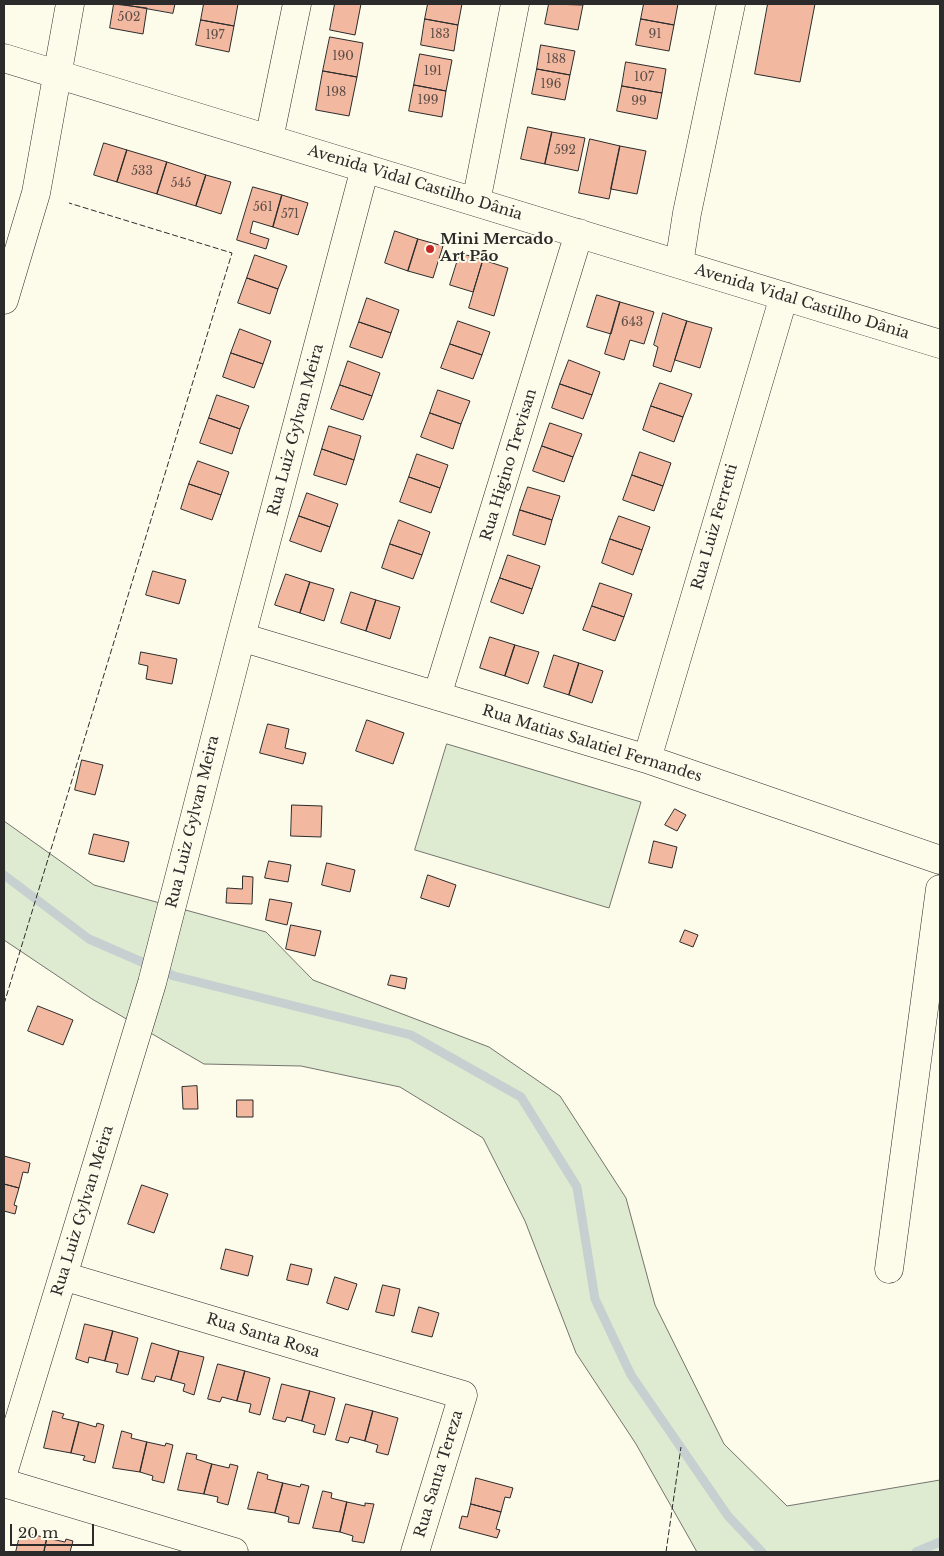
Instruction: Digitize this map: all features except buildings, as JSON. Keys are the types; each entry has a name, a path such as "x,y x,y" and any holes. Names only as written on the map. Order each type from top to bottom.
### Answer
{"street":[{"path":"4,300 36,193 70,4"},
{"path":"269,139 296,4"},
{"path":"476,202 515,4"},
{"path":"679,264 731,4"},
{"name":"Avenida Vidal Castilho Dânia","path":"4,58 940,344"},
{"name":"Rua Luiz Gylvan Meira","path":"4,1470 152,984 241,637 365,168"},
{"name":"Rua Higino Trevisan","path":"438,696 580,234"},
{"name":"Rua Luiz Ferretti","path":"647,759 784,296"},
{"name":"Rua Matias Salatiel Fernandes","path":"241,637 647,759 940,860"},
{"path":"889,1269 940,889"},
{"name":"Rua Santa Rosa","path":"63,1276 462,1395"},
{"name":"Rua Santa Tereza","path":"415,1552 462,1395"},
{"path":"4,1483 234,1552"}],"green space":[{"path":"447,744 641,802 609,908 415,850"},
{"path":"4,821 94,885 266,932 313,980 489,1047 560,1096 626,1198 655,1305 724,1444 787,1506 940,1480 940,1552 697,1552 636,1444 576,1353 525,1221 483,1138 400,1087 301,1066 204,1064 92,999 4,940"}],"waterway":[{"path":"4,875 89,939 174,976 411,1035 521,1097 577,1187 595,1299 631,1375 728,1516 762,1552"},
{"path":"916,1552 940,1542"}],"fence":[{"path":"4,1004 232,253 69,203"},
{"path":"666,1552 681,1447"}],"place":[{"name":"Mini Mercado Art Pão","path":"430,249"}]}
